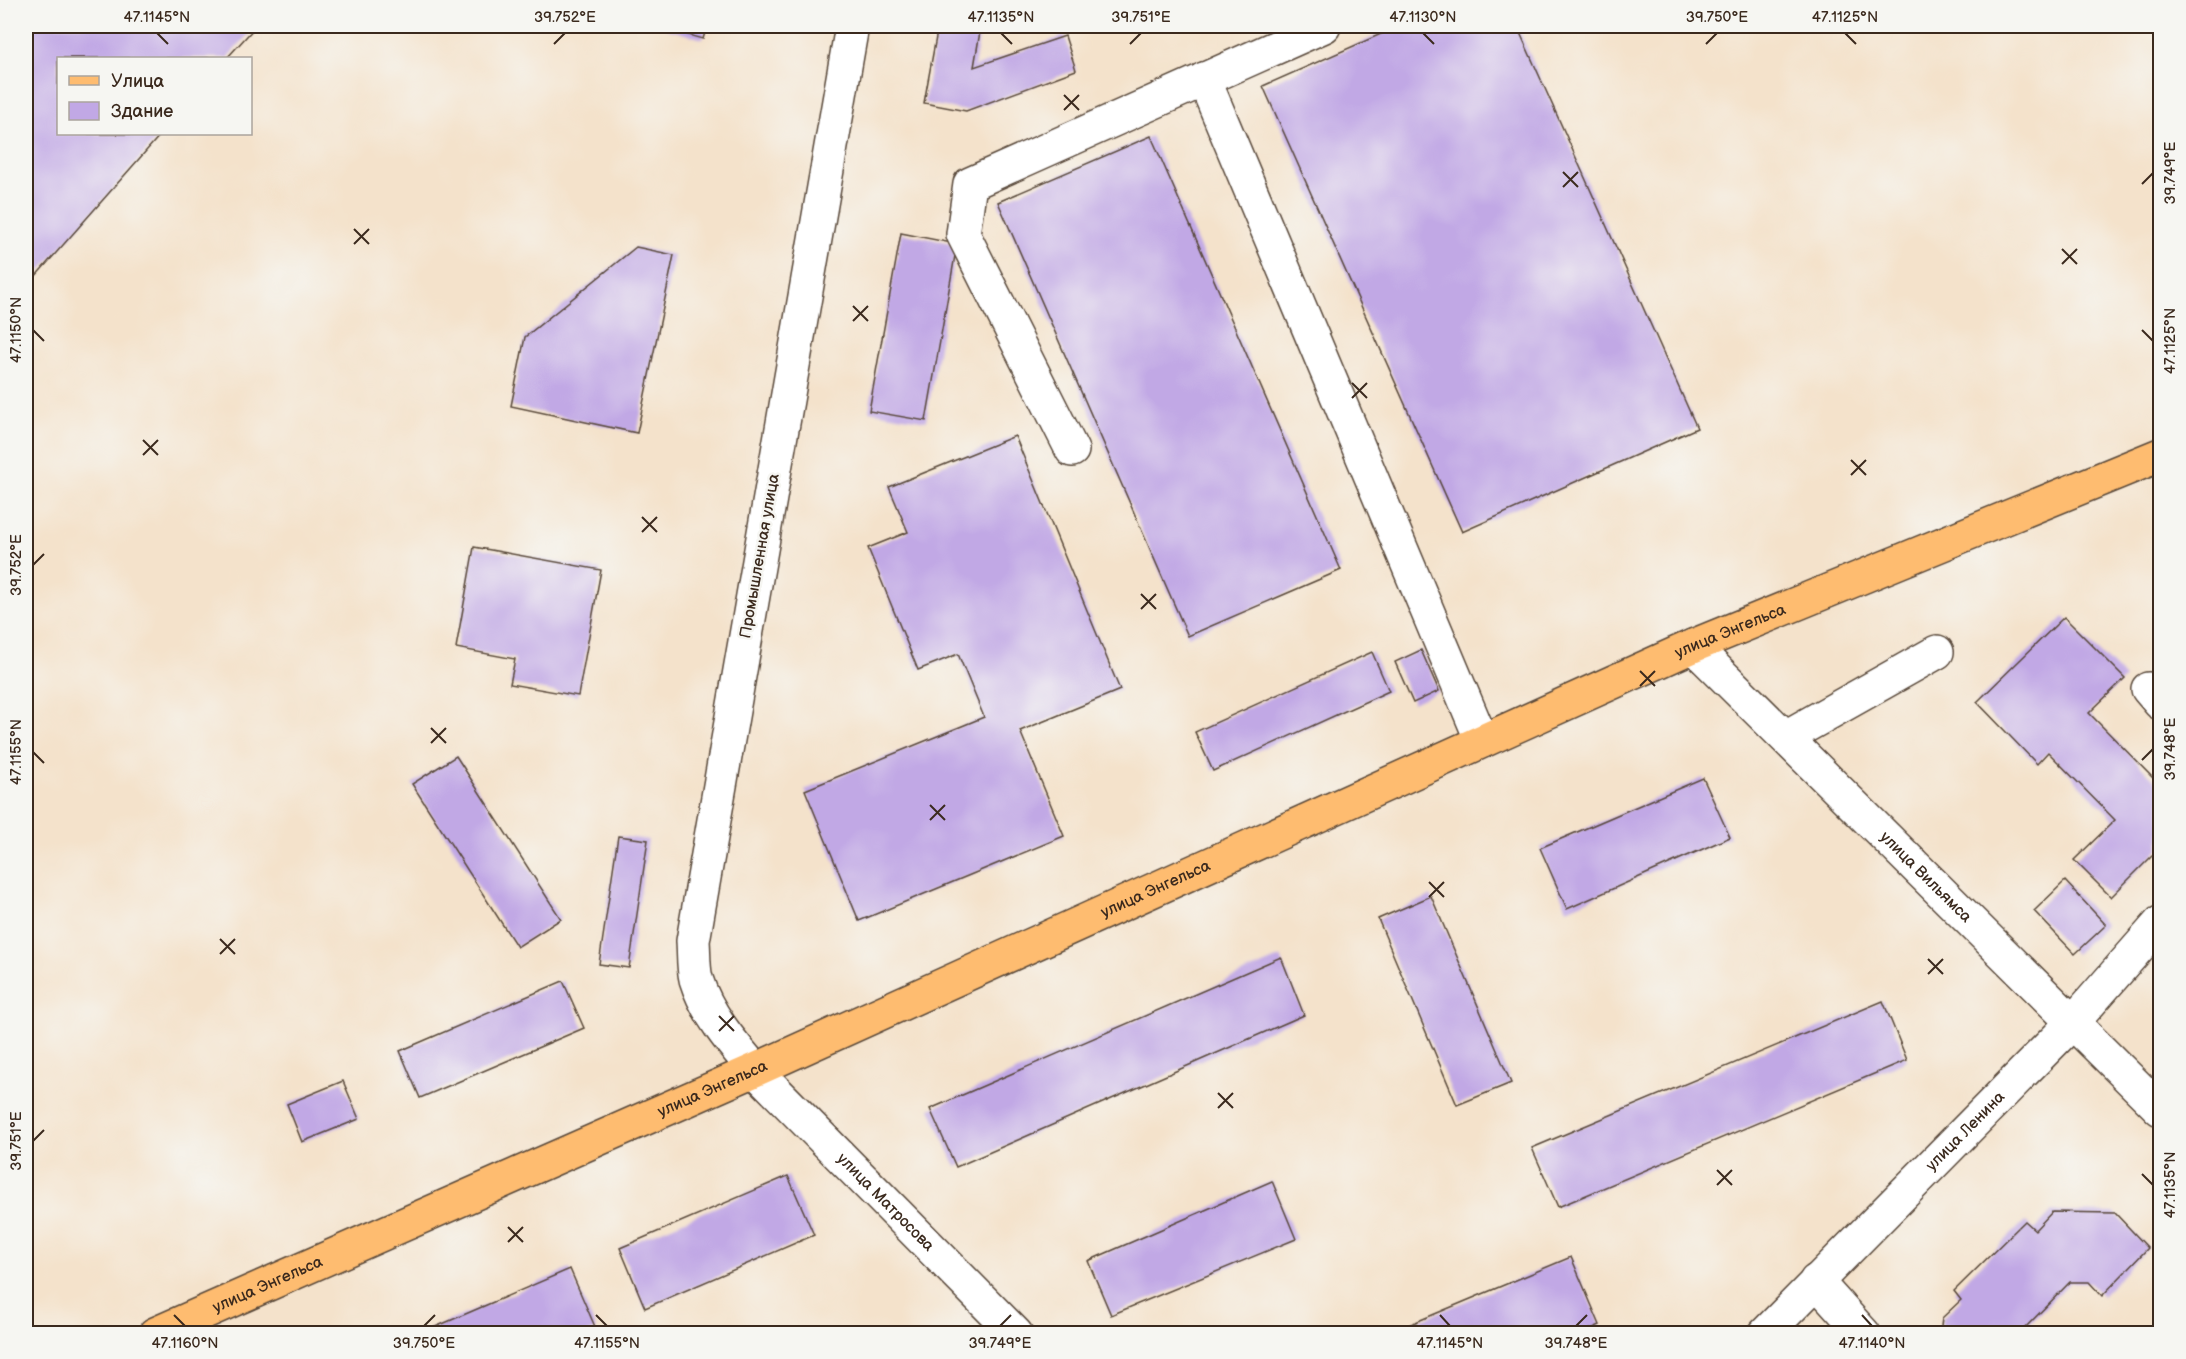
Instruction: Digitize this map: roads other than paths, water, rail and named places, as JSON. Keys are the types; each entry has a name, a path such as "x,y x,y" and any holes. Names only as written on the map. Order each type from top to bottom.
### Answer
{"main road":[{"name":"улица Энгельса","path":"154,1334 754,1070 1693,646 2160,455"}],"street":[{"name":"Промышленная улица","path":"754,1070 728,1038 708,1006 696,977 693,941 852,26"},
{"path":"1072,450 963,234 970,184 1324,26"},
{"path":"1204,79 1482,741"},
{"name":"улица Вильямса","path":"1693,646 2074,1021 2160,1109"},
{"path":"1786,737 1937,652"},
{"name":"улица Ленина","path":"1765,1334 2074,1021 2160,923"},
{"name":"улица Матросова","path":"754,1070 1016,1334"},
{"path":"1816,1281 1864,1334"}]}
